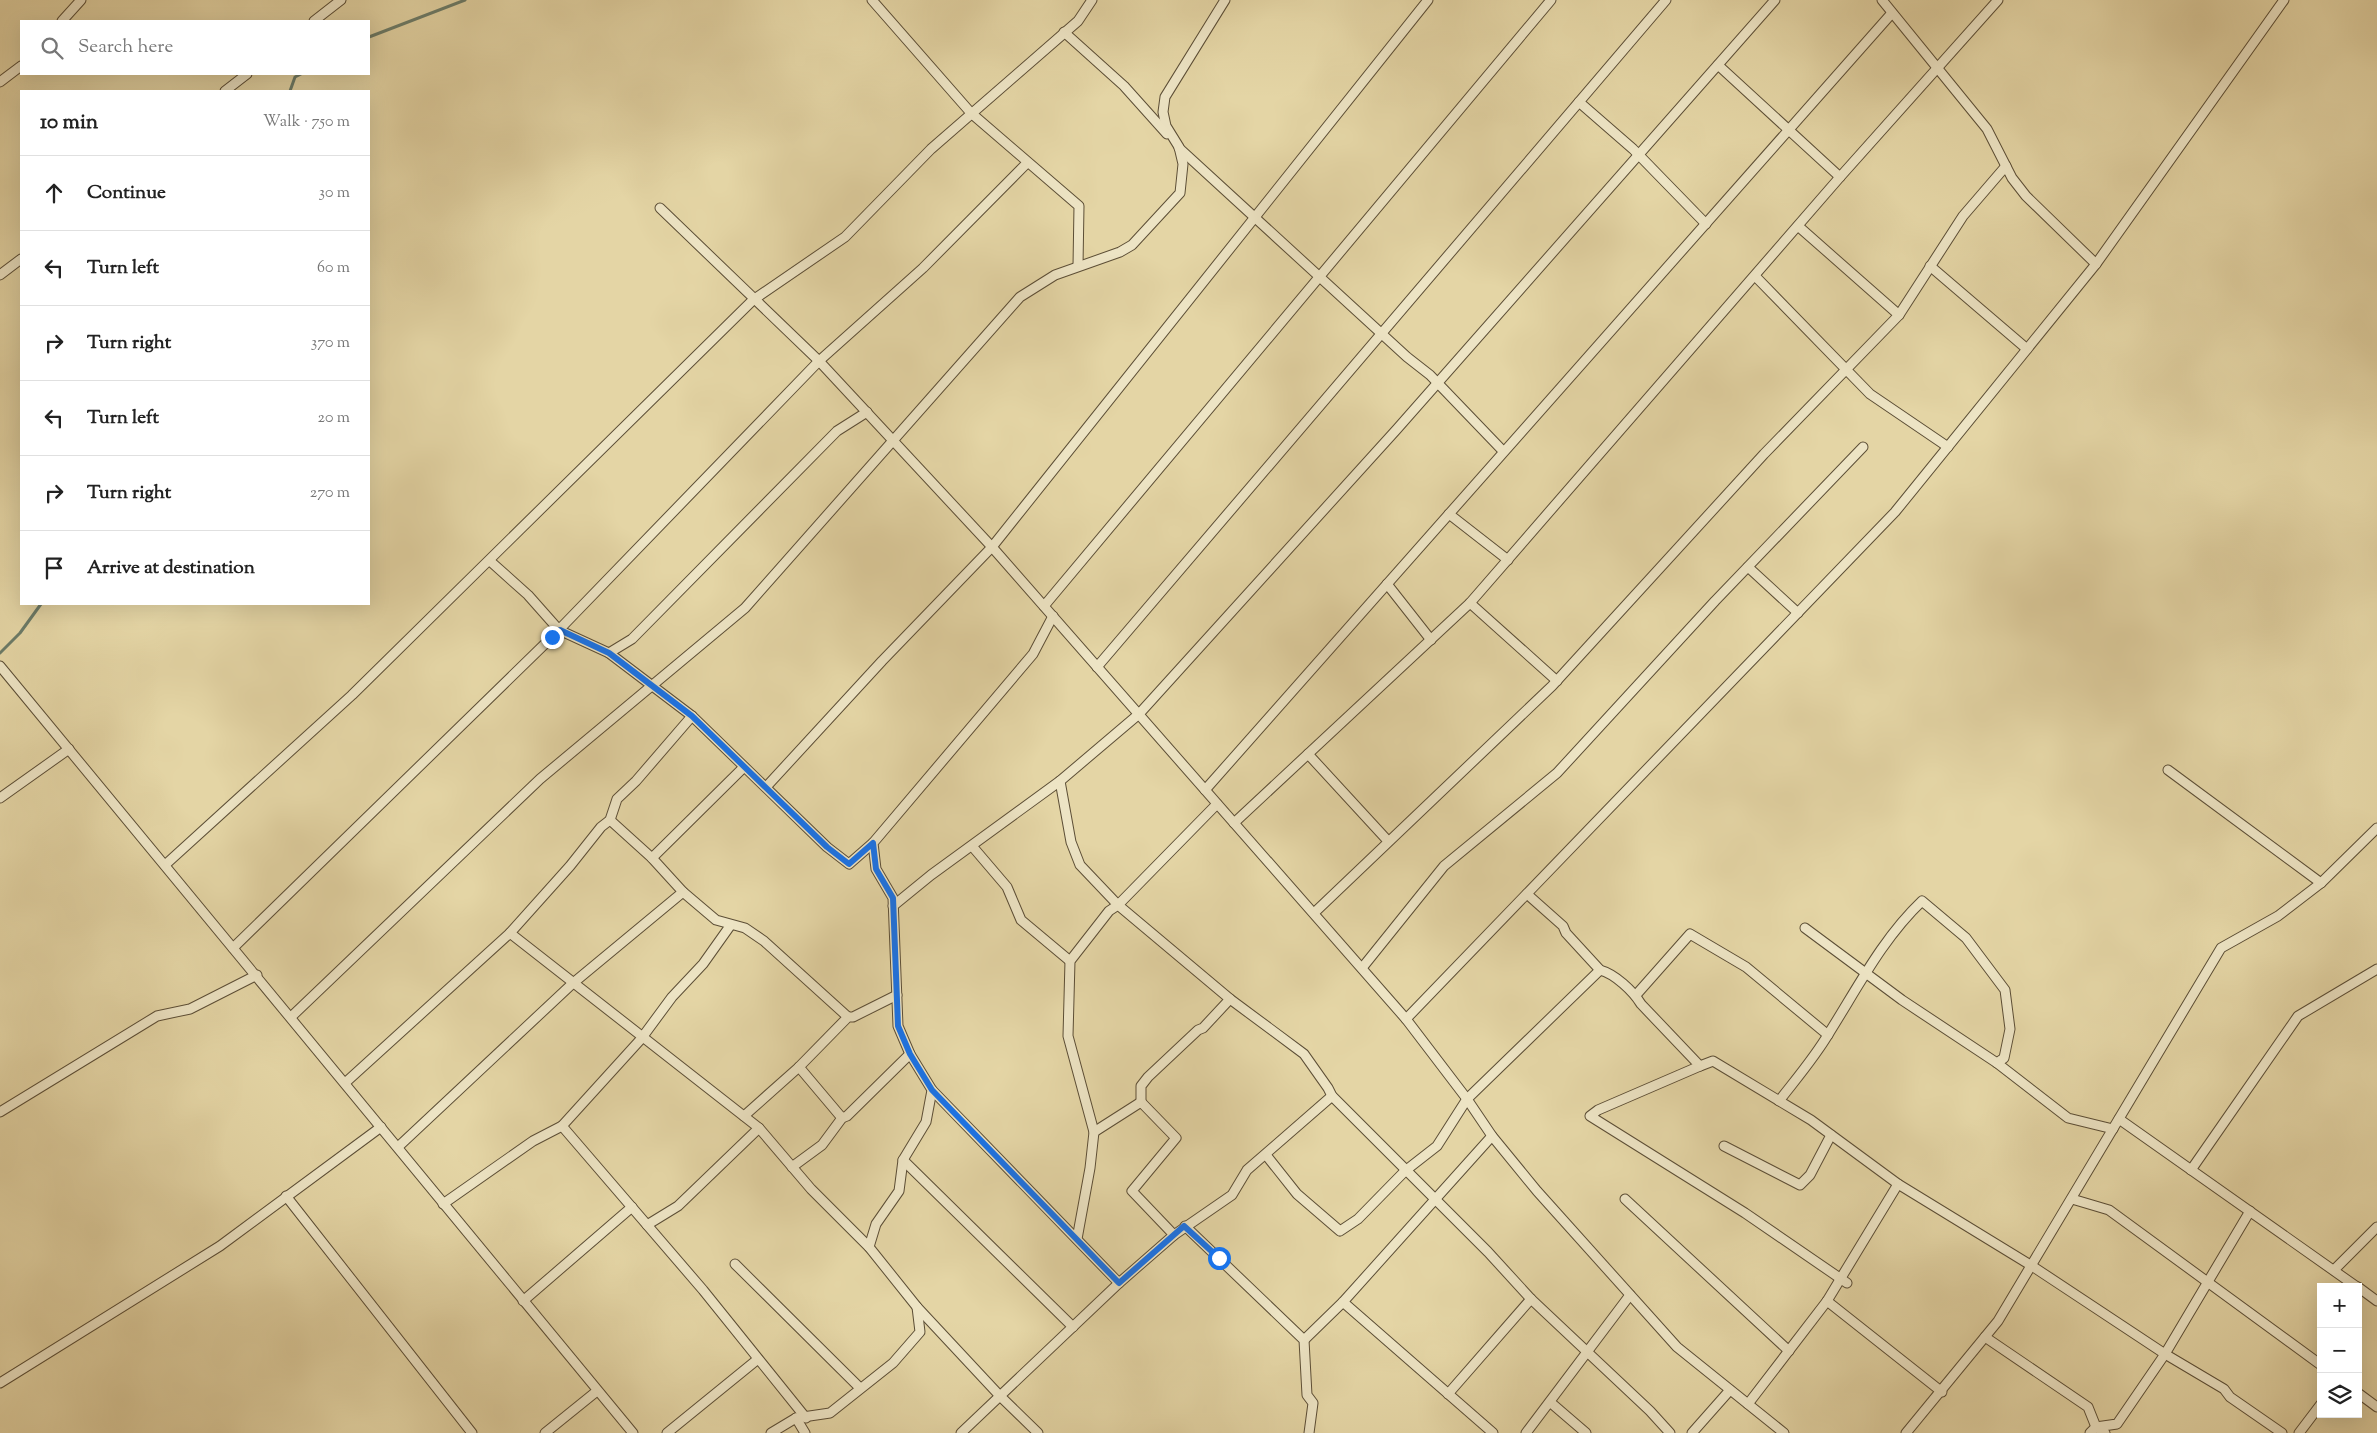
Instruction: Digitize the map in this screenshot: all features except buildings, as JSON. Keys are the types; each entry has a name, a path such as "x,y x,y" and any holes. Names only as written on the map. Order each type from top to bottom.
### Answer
{"street":[{"path":"63,20 81,0"},
{"path":"315,20 341,0"},
{"path":"872,0 971,113 1026,163 1079,206 1078,266"},
{"path":"165,865 352,695 753,300 845,238 971,113 1078,21 1092,0"},
{"path":"291,1017 540,778 745,608 1010,306 1044,280 1132,246 1180,193 1183,174 1179,147 1166,126 1163,112 1165,97 1225,0"},
{"path":"767,786 882,661 992,547 1428,0"},
{"path":"1044,606 1551,0"},
{"path":"1098,667 1666,0"},
{"path":"893,906 931,875 1060,781 1139,714 1438,384 1775,0"},
{"path":"1882,0 1992,136 2018,187 2033,204 2096,264"},
{"path":"1234,823 1470,603 1840,178 1998,0"},
{"path":"1406,1019 1895,512 2096,264 2284,0"},
{"path":"1205,790 1892,13"},
{"path":"1064,32 1124,86 1179,147 1438,384 1503,451"},
{"path":"1718,65 1840,178"},
{"path":"0,82 20,67"},
{"path":"226,90 246,75"},
{"path":"1579,102 1638,155 1706,224"},
{"path":"233,948 560,630 819,361 923,268 1026,163"},
{"path":"1314,914 1557,680 1764,454 1898,315 1963,216 2006,166"},
{"path":"660,208 753,300 819,361 992,547 1406,1019 1467,1099 1492,1136 1537,1191 1677,1347 1784,1433"},
{"path":"1798,226 1898,315"},
{"path":"0,275 20,260"},
{"path":"1930,266 2027,349"},
{"path":"1755,276 1870,394 1948,447"},
{"path":"609,653 632,639 837,430 866,412"},
{"path":"1362,968 1444,866 1557,773 1748,567 1863,447"},
{"path":"1449,514 1508,560"},
{"path":"490,561 528,595 560,630 609,653 692,716 744,767 767,786 827,847 849,864 873,843 1034,654 1053,616"},
{"path":"1748,567 1798,613"},
{"path":"1387,584 1431,640"},
{"path":"1470,603 1557,680"},
{"path":"0,666 398,1147 596,1391 633,1433"},
{"path":"345,1083 510,933 570,866 601,827 610,820 617,799 636,781 692,716"},
{"path":"0,798 69,749"},
{"path":"1308,754 1388,841"},
{"path":"652,858 744,767"},
{"path":"2168,770 2320,883"},
{"path":"1060,781 1072,842 1080,865 1118,904 1230,999 1304,1054 1332,1096 1488,1252 1531,1299 1650,1411 1670,1433"},
{"path":"1077,1239 1090,1168 1094,1132 1068,1036 1070,961 1109,911 1217,804"},
{"path":"610,820 652,858 683,892 716,920 730,926 745,928 764,941 848,1018"},
{"path":"1906,1433 1942,1392 1998,1321 2221,948 2278,916 2320,883 2377,828"},
{"path":"873,843 876,869 893,898 898,1026 910,1054 932,1090 1119,1283"},
{"path":"972,846 1007,887 1022,920 1070,961"},
{"path":"398,1147 572,984 683,892"},
{"path":"1527,894 1563,926 1566,933 1600,970 1606,972 1636,995 1641,1004 1700,1066"},
{"path":"1779,1101 1828,1035 1866,972 1908,914 1922,901 1966,938 2005,990 2010,1029 2004,1058 1997,1063"},
{"path":"443,1204 533,1142 562,1126 641,1039 641,1036 672,997 703,964 730,926"},
{"path":"1805,928 1902,1000 1997,1063 2068,1118 2113,1129"},
{"path":"510,933 572,984 759,1128 792,1167 868,1247 917,1307 1000,1396 1038,1433"},
{"path":"1636,995 1690,934 1746,967 1828,1035"},
{"path":"2191,1170 2298,1016 2377,969"},
{"path":"1266,1155 1297,1194 1340,1230 1358,1219 1405,1171 1437,1146 1467,1099 1600,970"},
{"path":"0,1112 157,1016 190,1009 256,975"},
{"path":"744,1116 799,1068 848,1018 897,994"},
{"path":"1174,1235 1132,1190 1176,1138 1141,1102 1141,1086 1203,1028 1230,999"},
{"path":"792,1167 822,1145 842,1118 847,1116 910,1054"},
{"path":"1844,1281 1745,1213 1590,1116 1598,1110 1713,1062 1779,1101 1831,1135 1898,1184 2032,1266 2165,1354 2224,1389 2230,1397 2282,1433"},
{"path":"799,1068 842,1118"},
{"path":"868,1247 876,1224 899,1192 903,1160 926,1122 932,1090"},
{"path":"961,1433 1119,1283 1184,1226 1232,1195 1247,1170 1266,1155 1280,1139 1332,1096"},
{"path":"1094,1132 1141,1102"},
{"path":"2119,1119 2352,1283"},
{"path":"562,1126 758,1359 801,1418 805,1433"},
{"path":"0,1383 220,1246 381,1127"},
{"path":"647,1225 678,1206 759,1128"},
{"path":"1724,1146 1800,1185 1810,1175 1831,1135"},
{"path":"1304,1340 1343,1302 1492,1136"},
{"path":"903,1160 1073,1327"},
{"path":"1748,1404 1844,1281 1898,1184"},
{"path":"286,1196 472,1433"},
{"path":"1625,1199 1789,1351"},
{"path":"2072,1199 2109,1210 2317,1362"},
{"path":"523,1301 632,1207"},
{"path":"2093,1430 2117,1424 2165,1354 2250,1211"},
{"path":"1184,1226 1304,1340 1307,1395 1313,1403 1310,1433"},
{"path":"2334,1270 2377,1227"},
{"path":"735,1264 860,1388"},
{"path":"2362,1290 2377,1300"},
{"path":"1526,1433 1630,1295"},
{"path":"1448,1394 1531,1299"},
{"path":"1827,1301 1942,1392"},
{"path":"1343,1302 1493,1433"},
{"path":"771,1433 801,1418 830,1413 893,1363 920,1332 917,1307"},
{"path":"1985,1337 2088,1407 2093,1430"},
{"path":"667,1433 758,1359"},
{"path":"1692,1433 1730,1390"},
{"path":"545,1433 596,1391"},
{"path":"2362,1396 2377,1407"},
{"path":"1550,1402 1586,1433"},
{"path":"2299,1433 2317,1409"},
{"path":"2093,1430 2105,1433"}],"waterway":[{"path":"370,37 465,0"},
{"path":"290,90 295,77 299,75"},
{"path":"0,653 20,633 40,605"}],"route":[{"path":"552,637 560,630 609,653 692,716 744,767 767,786 827,847 849,864 873,843 876,869 893,898 898,1026 910,1054 932,1090 1119,1283 1184,1226 1219,1258"}]}
